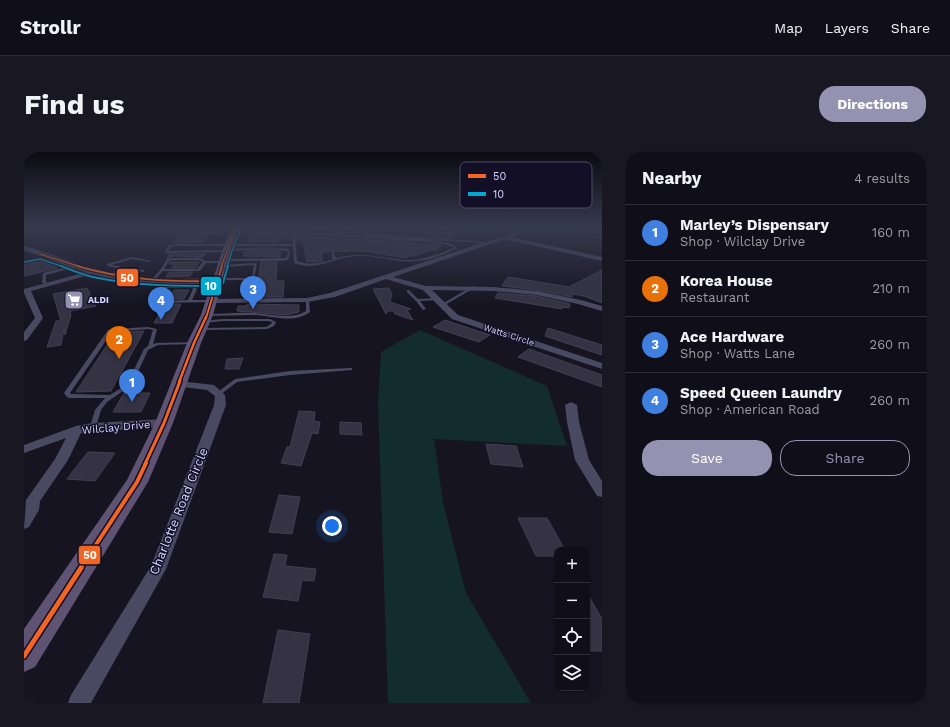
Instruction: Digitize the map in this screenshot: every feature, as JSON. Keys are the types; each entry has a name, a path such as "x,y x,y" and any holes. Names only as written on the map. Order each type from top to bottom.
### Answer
{"main road":[{"path":"24,656 137,482 164,423 203,322 226,253"}],"street":[{"path":"37,253 94,272 168,284 218,280"},
{"path":"203,322 332,296 459,253"},
{"path":"575,253 602,259"},
{"path":"24,257 40,254"},
{"path":"24,338 39,318 25,291 94,272"},
{"path":"386,277 426,288 495,288 578,300 602,309"},
{"name":"Watts Circle","path":"426,288 455,317 602,366"},
{"path":"179,384 210,387 218,394"},
{"name":"Charlotte Road Circle","path":"79,703 158,569 220,405 220,395 218,394"},
{"path":"571,405 573,422 582,460 602,492"},
{"name":"Wilclay Drive","path":"24,449 76,430 92,427 164,423"},
{"path":"24,524 32,510 33,500 61,460 76,430"}],"lane":[{"path":"162,270 198,270 205,262 218,253"},
{"path":"232,253 239,266 237,279"},
{"path":"235,253 241,260 282,260 287,259 289,253"},
{"path":"241,260 243,253"},
{"path":"294,253 295,262 299,264 317,265 348,256 373,256 419,260 441,253"},
{"path":"333,253 334,258 338,259"},
{"path":"143,271 109,265 128,258 149,261"},
{"path":"152,281 162,270 168,260 201,259 205,262"},
{"path":"218,280 254,278 256,264 242,264 239,266"},
{"path":"48,285 44,282 44,274 75,266"},
{"path":"111,275 127,269"},
{"path":"168,284 193,287 195,289 190,301 165,303 158,301 158,298 168,284"},
{"path":"417,300 439,302 474,287"},
{"path":"408,290 424,309"},
{"path":"92,427 98,410 105,401 129,385 146,349 150,346 203,322 258,314 273,317 300,316 308,312 307,300"},
{"path":"190,301 203,322"},
{"path":"224,320 270,320 274,322 273,326 267,328 203,322 224,320"},
{"path":"111,397 76,397 69,396 67,394 110,332 113,330 148,328 155,330 150,346"},
{"path":"218,394 235,381 261,376 290,372 350,370"}],"green space":[{"path":"420,330 547,386 567,446 434,439 443,502 466,593 531,703 388,703 378,404 381,352"}],"building":[{"path":"244,253 280,253 280,257 243,256"},
{"path":"305,253 321,253 323,261 307,262"},
{"path":"374,253 424,253 414,256 411,255 406,258"},
{"path":"169,254 206,254 202,257 173,256 167,258"},
{"path":"24,262 44,262 58,268 24,276"},
{"path":"170,262 199,262 195,268 172,268 174,264 169,264"},
{"path":"261,262 277,262 276,281 284,281 283,297 248,297 251,282 258,281"},
{"path":"602,270 602,303 584,296 573,294 572,297 537,290 502,286 508,277 569,287"},
{"path":"169,272 193,272 190,276 166,277"},
{"name":"ALDI","path":"87,288 96,306 70,311 71,315 65,335 64,329 61,345 47,347 56,321 61,321 53,294"},
{"path":"389,288 392,294 390,302 411,309 407,310 413,320 395,314 393,311 387,311 386,314 373,289"},
{"path":"174,290 189,290 184,299 168,299"},
{"path":"498,293 537,296 570,304 569,308 563,307 562,309 495,298"},
{"path":"165,304 181,304 172,323 154,323"},
{"path":"247,304 299,305 299,312 286,315 237,311 238,306 247,306"},
{"path":"445,320 490,335 479,342 433,327"},
{"path":"548,328 602,345 602,355 545,336"},
{"path":"144,331 111,391 76,392 115,333"},
{"path":"529,349 602,375 602,387 518,357"},
{"path":"243,358 239,369 225,369 227,359"},
{"path":"124,393 150,393 141,412 113,412"},
{"path":"299,411 315,412 314,421 320,422 318,434 312,433 301,466 281,463 287,447 290,447"},
{"path":"340,422 361,423 362,435 340,434"},
{"path":"486,444 516,446 523,467 491,464"},
{"path":"88,452 115,453 95,481 67,479"},
{"path":"279,495 300,497 292,534 269,532"},
{"path":"518,518 547,518 563,547 554,547 554,556 536,556"},
{"path":"274,554 287,555 285,566 316,569 314,581 302,580 298,601 263,597"},
{"path":"590,598 602,619 602,651 590,651"},
{"path":"278,630 310,634 299,703 263,703"}],"transit line":[{"name":"50","path":"24,656 137,482 164,423 194,343 207,315 226,253"},
{"name":"10","path":"25,262 40,259 92,277 133,284 158,286 219,286 223,283 232,253"},
{"name":"50","path":"40,254 102,273 137,279 164,281 218,281"}],"place":[{"name":"ALDI","path":"74,300"},
{"name":"Ace Hardware","path":"253,309"},
{"name":"Speed Queen Laundry","path":"161,320"},
{"name":"Korea House","path":"119,359"},
{"name":"Marley’s Dispensary","path":"132,402"}]}
